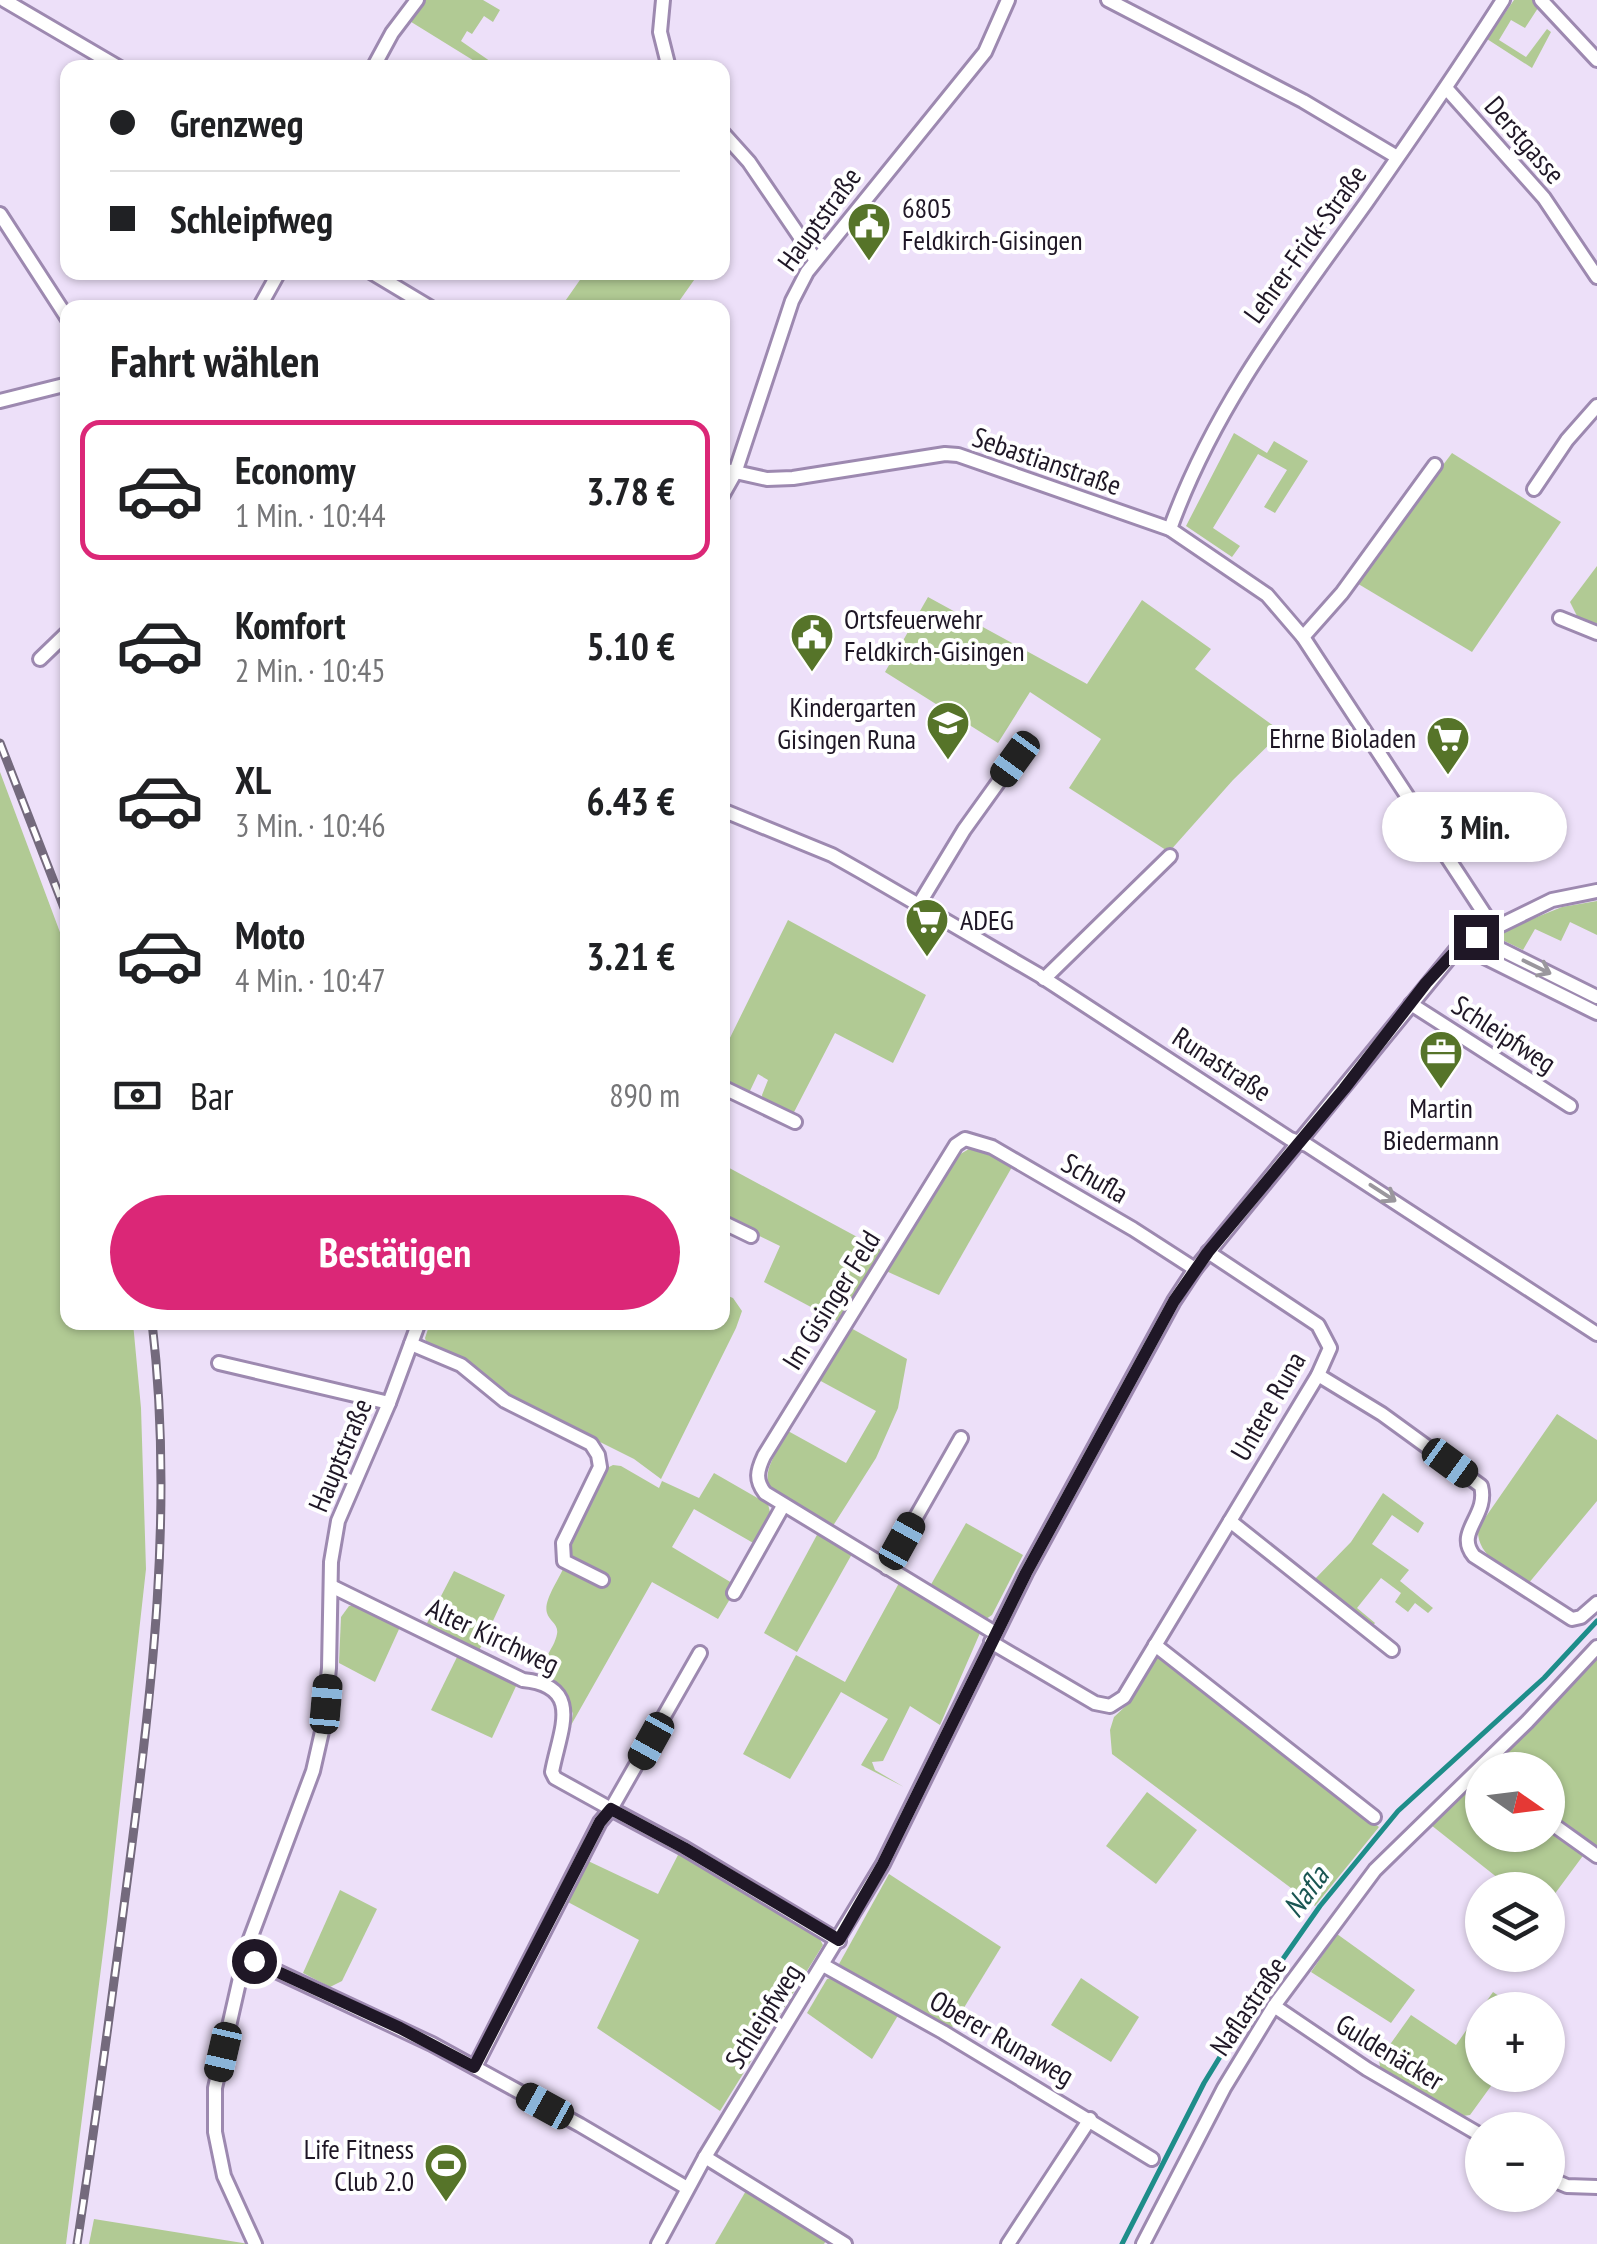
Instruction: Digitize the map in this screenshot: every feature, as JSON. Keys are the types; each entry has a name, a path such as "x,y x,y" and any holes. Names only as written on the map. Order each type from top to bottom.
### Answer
{"street":[{"path":"4,0 106,60"},
{"path":"377,60 417,0"},
{"path":"663,0 660,32 667,60"},
{"name":"Hauptstraße","path":"730,466 792,302 815,259 985,52 1008,0"},
{"path":"1108,0 1303,101 1397,157"},
{"name":"Lehrer-Frick-Straße","path":"1170,529 1191,477 1245,372 1446,88 1503,0"},
{"path":"1541,0 1597,60"},
{"name":"Derstgasse","path":"1446,88 1544,198 1597,277"},
{"path":"730,141 749,162 815,259"},
{"path":"0,214 60,307"},
{"path":"384,280 418,300"},
{"path":"0,401 60,386"},
{"path":"1534,489 1566,440 1597,406"},
{"name":"Sebastianstraße","path":"730,471 767,479 793,478 945,454 979,461 1170,529 1267,595 1303,638 1494,927"},
{"path":"1303,638 1342,593 1435,465"},
{"path":"1560,618 1597,633"},
{"path":"40,659 60,640"},
{"path":"918,906 964,830 1015,759"},
{"name":"Runastraße","path":"730,813 832,855 1044,979 1597,1334"},
{"path":"1044,979 1170,856"},
{"path":"1494,927 1552,900 1597,891"},
{"name":"Schleipfweg","path":"658,2244 705,2157 883,1864 993,1638 1116,1405 1195,1270 1460,946 1494,927"},
{"path":"1476,937 1597,997"},
{"name":"Schleipfweg","path":"1460,946 1597,1013"},
{"name":"Schleipfweg","path":"1411,1004 1570,1106"},
{"path":"730,1091 795,1122"},
{"name":"Schufla","path":"965,1139 992,1147 1134,1229 1195,1270"},
{"name":"Im Gisinger Feld","path":"783,1506 758,1483 758,1469 764,1456 956,1145 965,1139"},
{"path":"730,1226 751,1236"},
{"name":"Untere Runa","path":"993,1638 1095,1703 1110,1706 1124,1698 1318,1375 1330,1348 1318,1325 1208,1252"},
{"name":"Hauptstraße","path":"255,2244 224,2176 214,2114 215,2088 247,1947 316,1756 326,1704 338,1521 416,1330"},
{"path":"412,1344 461,1365 505,1401 592,1444 600,1467 563,1542 562,1553 564,1561 602,1580"},
{"path":"219,1362 389,1403"},
{"path":"1318,1375 1382,1414 1481,1486 1482,1509 1466,1536 1474,1556 1572,1620 1597,1603"},
{"path":"887,1568 961,1438"},
{"path":"734,1593 783,1506 993,1638"},
{"path":"1230,1521 1392,1650"},
{"name":"Alter Kirchweg","path":"331,1586 524,1680 556,1691 564,1703 565,1718 552,1772 555,1778 611,1809"},
{"path":"1155,1646 1374,1817"},
{"name":"Naflastraße","path":"1498,1752 1597,1647"},
{"path":"474,2067 600,1822 700,1652"},
{"name":"Naflastraße","path":"1143,2244 1224,2088 1274,2006 1374,1870 1465,1785"},
{"path":"611,1809 839,1940"},
{"path":"1565,1832 1597,1856"},
{"path":"246,1957 400,2028 688,2188"},
{"name":"Oberer Runaweg","path":"824,1966 1090,2119 1152,2160"},
{"name":"Guldenäcker","path":"1274,2006 1367,2069 1465,2126"},
{"path":"1008,2244 1090,2119"},
{"path":"705,2157 845,2244"},
{"path":"1565,2185 1597,2186"}],"green space":[{"path":"424,0 483,0 500,10 493,22 484,16 472,34 467,31 461,41 488,60 473,60 408,20"},
{"path":"1514,0 1534,0 1538,8 1525,28 1511,20 1499,40 1526,57 1547,29 1551,32 1532,68 1487,39"},
{"path":"580,280 694,280 680,300 566,300"},
{"path":"1234,433 1267,453 1274,441 1308,461 1275,513 1264,507 1287,470 1258,454 1213,528 1240,546 1232,557 1186,526"},
{"path":"1452,453 1561,522 1472,652 1355,582"},
{"path":"1597,566 1597,624 1578,618 1570,602"},
{"path":"928,597 1087,684 1142,600 1211,649 1195,669 1282,732 1169,852 1069,788 1101,739 1030,692 998,743 885,672"},
{"path":"0,772 60,932 60,1330 134,1330 141,1408 146,1569 66,2244 0,2244"},
{"path":"1597,901 1597,935 1570,922 1561,941 1535,929 1523,950 1492,935 1562,907"},
{"path":"788,920 926,995 893,1063 835,1033 792,1116 763,1102 768,1080 758,1074 748,1095 730,1086 730,1038"},
{"path":"974,1146 1012,1167 939,1295 886,1271 957,1156"},
{"path":"730,1168 885,1252 839,1322 764,1282 780,1246 730,1221"},
{"path":"730,1297 742,1311 661,1479 634,1459 502,1393 427,1345 428,1330 730,1330"},
{"path":"849,1327 907,1359 898,1408 876,1458 831,1529 770,1491 768,1475 788,1431 846,1463 876,1411 817,1379"},
{"path":"1557,1414 1597,1440 1597,1501 1528,1584 1487,1555 1478,1528"},
{"path":"613,1465 659,1488 662,1481 699,1498 714,1473 768,1504 771,1516 755,1544 694,1509 672,1547 732,1583 730,1599 718,1619 652,1582 570,1727 573,1714 565,1692 539,1679 557,1634 547,1613 547,1602 564,1567 603,1588 607,1581 574,1562 568,1546 607,1468"},
{"path":"1383,1493 1424,1523 1418,1533 1392,1515 1372,1544 1409,1570 1400,1581 1433,1608 1428,1613 1415,1603 1408,1612 1395,1602 1401,1593 1381,1578 1357,1608 1375,1623 1370,1629 1313,1581 1351,1542"},
{"path":"966,1523 1023,1555 992,1615 986,1619 929,1588"},
{"path":"818,1533 852,1554 797,1652 764,1633"},
{"path":"454,1571 505,1595 478,1653 425,1627"},
{"path":"899,1583 980,1633 940,1725 910,1706 883,1761 872,1762 875,1770 904,1787 861,1765 888,1719 841,1692 790,1779 743,1754 796,1655 845,1682"},
{"path":"356,1605 400,1627 375,1682 339,1663 341,1617 349,1606"},
{"path":"1597,1654 1597,1851 1565,1828 1565,1752 1508,1752"},
{"path":"458,1655 517,1684 492,1738 431,1710"},
{"path":"1157,1655 1379,1827 1315,1906 1112,1754 1110,1730 1114,1717 1130,1702"},
{"path":"1147,1792 1197,1830 1156,1884 1106,1846"},
{"path":"1465,1793 1465,1852 1431,1825"},
{"path":"1565,1839 1585,1853 1565,1880 1565,1872 1490,1872 1465,1852 1565,1852"},
{"path":"679,1853 816,1932 823,1945 720,2111 597,2028 639,1940 566,1901 586,1860 658,1894"},
{"path":"889,1874 1001,1947 951,2029 843,1971 839,1964"},
{"path":"340,1890 377,1909 342,1981 330,1987 303,1973"},
{"path":"1337,1934 1415,1990 1391,2023 1311,1972"},
{"path":"836,1977 900,2012 872,2059 807,2013 827,1979"},
{"path":"1081,1978 1139,2017 1111,2062 1051,2025"},
{"path":"1411,2015 1456,2045 1465,2032 1465,2092 1487,2092 1465,2116 1381,2073 1379,2060"},
{"path":"747,2189 827,2239 824,2244 715,2244"},
{"path":"94,2219 249,2244 89,2244"}],"waterway":[{"name":"Nafla","path":"1122,2244 1204,2083 1259,1993 1320,1906 1398,1811 1544,1678 1597,1621"}],"railway":[{"path":"0,743 60,897"},
{"path":"77,2244 152,1668 161,1461 153,1330"}],"place":[{"name":"6805 Feldkirch-Gisingen","path":"869,262"},
{"name":"Ortsfeuerwehr Feldkirch-Gisingen","path":"812,673"},
{"name":"Kindergarten Gisingen Runa","path":"948,761"},
{"name":"Ehrne Bioladen","path":"1448,776"},
{"name":"ADEG","path":"927,958"},
{"name":"Martin Biedermann","path":"1441,1090"},
{"name":"Life Fitness Club 2.0","path":"446,2203"}],"route":[{"path":"254,1961 400,2028 474,2067 600,1822 611,1809 839,1940 883,1864 1026,1573 1174,1301 1233,1220 1344,1089 1426,983 1460,946 1476,937"}]}
